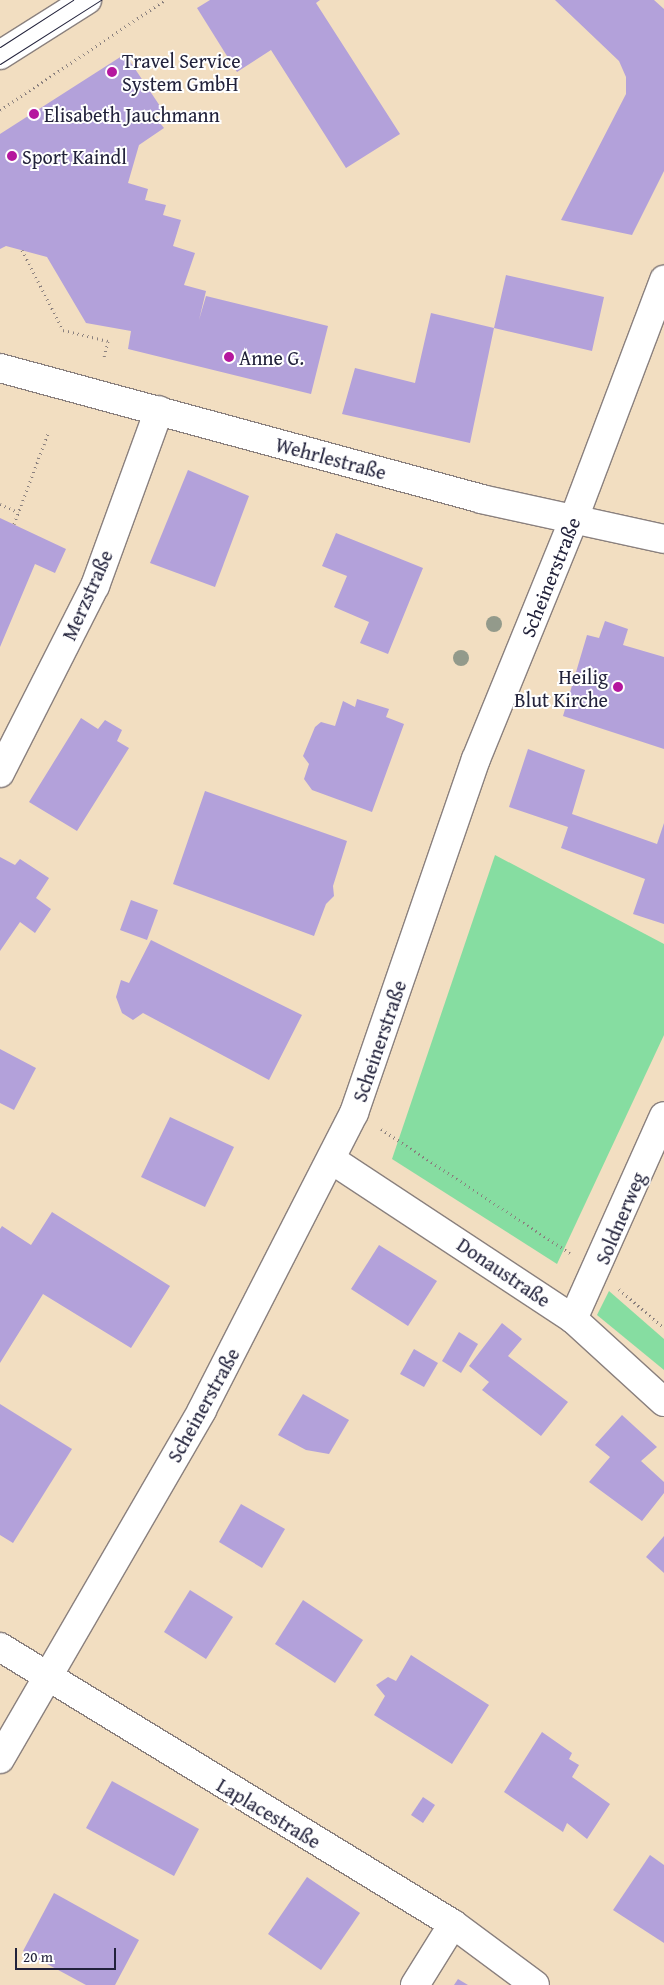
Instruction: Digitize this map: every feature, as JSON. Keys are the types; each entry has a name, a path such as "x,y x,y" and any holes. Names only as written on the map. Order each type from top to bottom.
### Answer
{"street":[{"path":"0,55 87,0"},
{"name":"Scheinerstraße","path":"0,1759 202,1410 332,1160 354,1113 476,759 573,521 664,280"},
{"name":"Wehrlestraße","path":"0,368 573,521 664,539"},
{"name":"Merzstraße","path":"0,773 95,586 159,410"},
{"name":"Soldnerweg","path":"573,1319 598,1271 664,1116"},
{"name":"Donaustraße","path":"332,1160 573,1319 664,1402"},
{"name":"Laplacestraße","path":"0,1647 47,1680 453,1924 535,1985"},
{"path":"415,1985 453,1924"}],"path":[{"path":"0,110 165,0"},
{"path":"22,250 63,330 108,341 104,357"},
{"path":"14,524 49,431"},
{"path":"0,504 18,512"},
{"path":"354,1113 598,1271 664,1328"}],"green space":[{"path":"495,855 664,944 664,1035 557,1264 392,1159"},
{"path":"609,1291 664,1339 664,1370 597,1315"}],"building":[{"path":"210,0 320,0 316,3 400,134 346,168 271,50 237,72 197,8"},
{"path":"555,0 654,0 664,9 664,171 632,235 561,220 626,94 626,77 619,61"},
{"path":"125,54 164,112 155,117 164,128 139,145 128,183 148,189 145,200 166,205 163,215 181,220 173,246 195,253 184,285 206,291 199,320 206,296 328,326 311,394 128,349 131,331 86,323 47,257 6,246 0,249 0,134"},
{"path":"506,275 604,297 592,351 494,328"},
{"path":"431,313 494,328 470,443 342,414 355,368 415,383"},
{"path":"188,470 249,496 215,587 150,563"},
{"path":"0,518 66,549 55,573 35,564 0,647"},
{"path":"336,533 423,568 388,654 360,643 369,622 334,607 347,576 322,566"},
{"name":"Heilig Blut Kirche","path":"605,621 628,629 623,645 664,657 664,749 563,716 587,635 599,638"},
{"path":"357,699 389,709 386,717 404,724 372,812 312,790 304,779 309,764 303,756 315,727 321,722 335,726 343,701 355,707"},
{"path":"81,718 98,729 105,720 122,730 117,741 129,748 77,831 29,802"},
{"path":"528,749 585,770 572,814 657,844 664,823 664,924 633,914 645,879 561,848 568,827 509,807"},
{"path":"205,791 347,841 333,886 334,896 326,904 314,936 173,884"},
{"path":"0,857 15,865 20,859 49,878 36,898 51,909 35,933 20,922 0,951"},
{"path":"131,900 158,910 147,940 120,930"},
{"path":"151,940 302,1015 269,1080 143,1013 133,1020 122,1013 116,997 121,980 129,983"},
{"path":"0,1049 36,1068 14,1110 0,1103"},
{"path":"170,1117 234,1147 205,1207 141,1177"},
{"path":"52,1212 170,1286 131,1348 43,1294 0,1363 0,1229 2,1226 31,1245"},
{"path":"379,1245 437,1281 408,1326 351,1289"},
{"path":"502,1323 522,1339 508,1356 568,1402 541,1436 482,1390 489,1382 469,1366"},
{"path":"459,1332 478,1344 461,1373 442,1361"},
{"path":"414,1349 438,1363 424,1387 400,1374"},
{"path":"303,1394 349,1420 329,1454 306,1450 278,1435"},
{"path":"0,1404 72,1449 13,1543 0,1535"},
{"path":"622,1415 657,1447 641,1461 664,1482 664,1493 642,1521 589,1482 610,1457 595,1445"},
{"path":"241,1504 285,1529 262,1568 219,1542"},
{"path":"664,1536 664,1573 646,1557"},
{"path":"190,1590 233,1617 206,1659 164,1632"},
{"path":"303,1600 363,1640 335,1683 275,1644"},
{"path":"411,1655 489,1705 452,1764 374,1715 385,1696 376,1685 388,1677 396,1681"},
{"path":"542,1732 572,1753 569,1759 579,1765 572,1777 610,1804 587,1839 567,1823 563,1832 504,1792"},
{"path":"112,1781 199,1829 174,1876 86,1828"},
{"path":"423,1797 435,1805 423,1823 411,1815"},
{"path":"650,1855 664,1865 664,1943 613,1910"},
{"path":"307,1877 360,1913 321,1970 268,1934"},
{"path":"54,1893 139,1940 115,1985 86,1985 23,1951"},
{"path":"458,1979 468,1985 454,1985"}],"tram line":[{"path":"0,47 73,0"},
{"path":"0,64 101,0"}],"place":[{"name":"Travel Service System GmbH","path":"112,72"},
{"name":"Elisabeth Jauchmann","path":"34,114"},
{"name":"Sport Kaindl","path":"12,156"},
{"name":"Anne G.","path":"229,357"},
{"name":"Heilig Blut Kirche","path":"618,687"}]}
